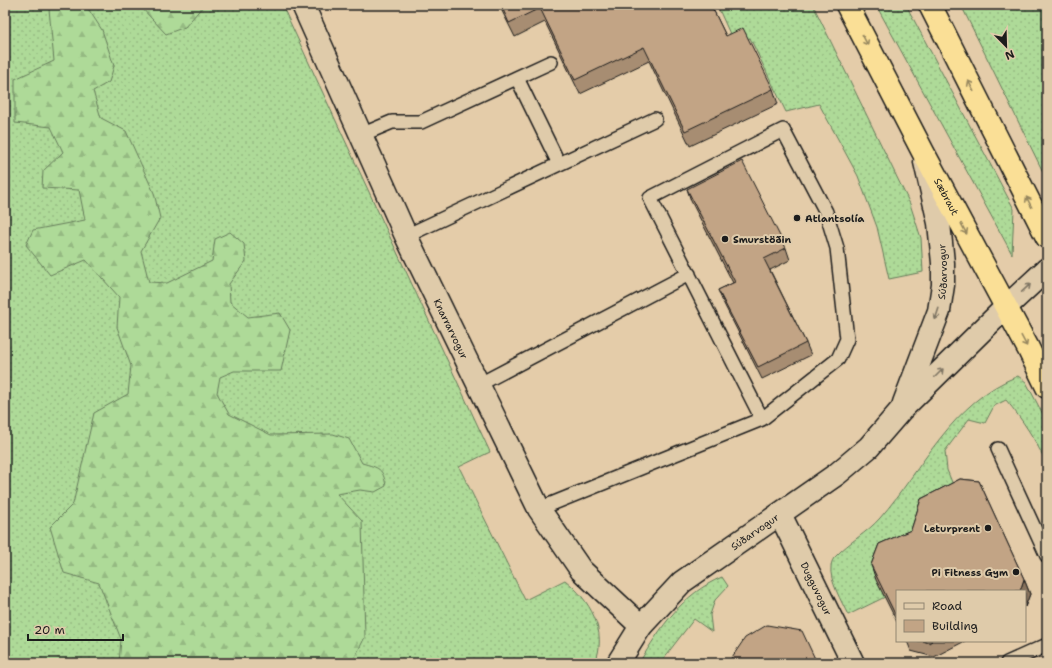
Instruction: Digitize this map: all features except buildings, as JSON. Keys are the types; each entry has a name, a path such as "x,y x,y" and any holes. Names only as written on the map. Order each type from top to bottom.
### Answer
{"highway":[{"name":"Sæbraut","path":"847,5 1047,387"},
{"path":"930,5 1047,237"}],"street":[{"name":"Knarrarvogur","path":"303,5 406,236 539,509 581,570 641,626"},
{"name":"Súðarvogur","path":"901,410 938,311 944,285 939,223 923,152"},
{"name":"Súðarvogur","path":"618,663 641,626 682,582 837,474 864,452 901,410 1047,269"},
{"name":"Dugguvogur","path":"780,514 852,663"}],"lane":[{"path":"361,135 392,122 421,122 551,62"},
{"path":"517,78 559,164"},
{"path":"406,236 654,119"},
{"path":"539,509 762,419 838,359 846,339 837,248 826,212 783,130 650,198 762,419"},
{"path":"478,384 689,274"},
{"path":"998,449 1047,556"},
{"path":"1007,663 1047,645"}],"green space":[{"path":"5,5 282,5 490,452 459,467 525,600 565,580 582,597 589,607 598,628 598,651 595,663 5,663 5,43 7,32 5,29"},
{"path":"56,5 74,5 89,10 102,30 114,66 109,82 93,91 101,118 126,131 154,193 160,218 141,251 149,282 167,283 212,261 215,239 230,232 244,244 246,261 229,284 230,302 248,317 280,313 290,330 281,371 234,371 220,377 217,393 229,414 271,435 333,434 349,439 362,463 382,472 386,486 375,492 360,490 337,494 362,521 365,637 352,663 119,663 121,639 99,583 64,573 50,527 73,504 94,413 128,394 131,366 117,327 119,297 86,260 50,275 26,245 33,230 85,220 79,190 42,188 43,171 63,152 51,127 15,123 15,79 54,61 49,9"},
{"path":"139,5 204,5 185,27 166,34"},
{"path":"717,5 813,5 910,204 921,238 923,272 889,279 877,227 858,176 819,104 786,112 750,38 735,45"},
{"path":"876,5 906,5 1014,209 1012,254"},
{"path":"961,5 1047,5 1047,180"},
{"path":"1018,376 1026,382 1047,422 1047,464 1029,431 1006,400 994,406 985,423 969,419 945,451 947,470 958,497 885,597 848,615 836,591 832,578 831,565 834,558 880,518 896,499 940,438 957,419 975,402 995,387"},
{"path":"722,577 728,586 715,600 710,615 712,632 694,619 660,663 639,663 664,624 684,602 708,584"}],"place":[{"name":"Atlantsolía","path":"797,218"},
{"name":"Smurstöðin","path":"725,239"},
{"name":"Leturprent","path":"988,528"},
{"name":"Pi Fitness Gym","path":"1016,572"}]}
